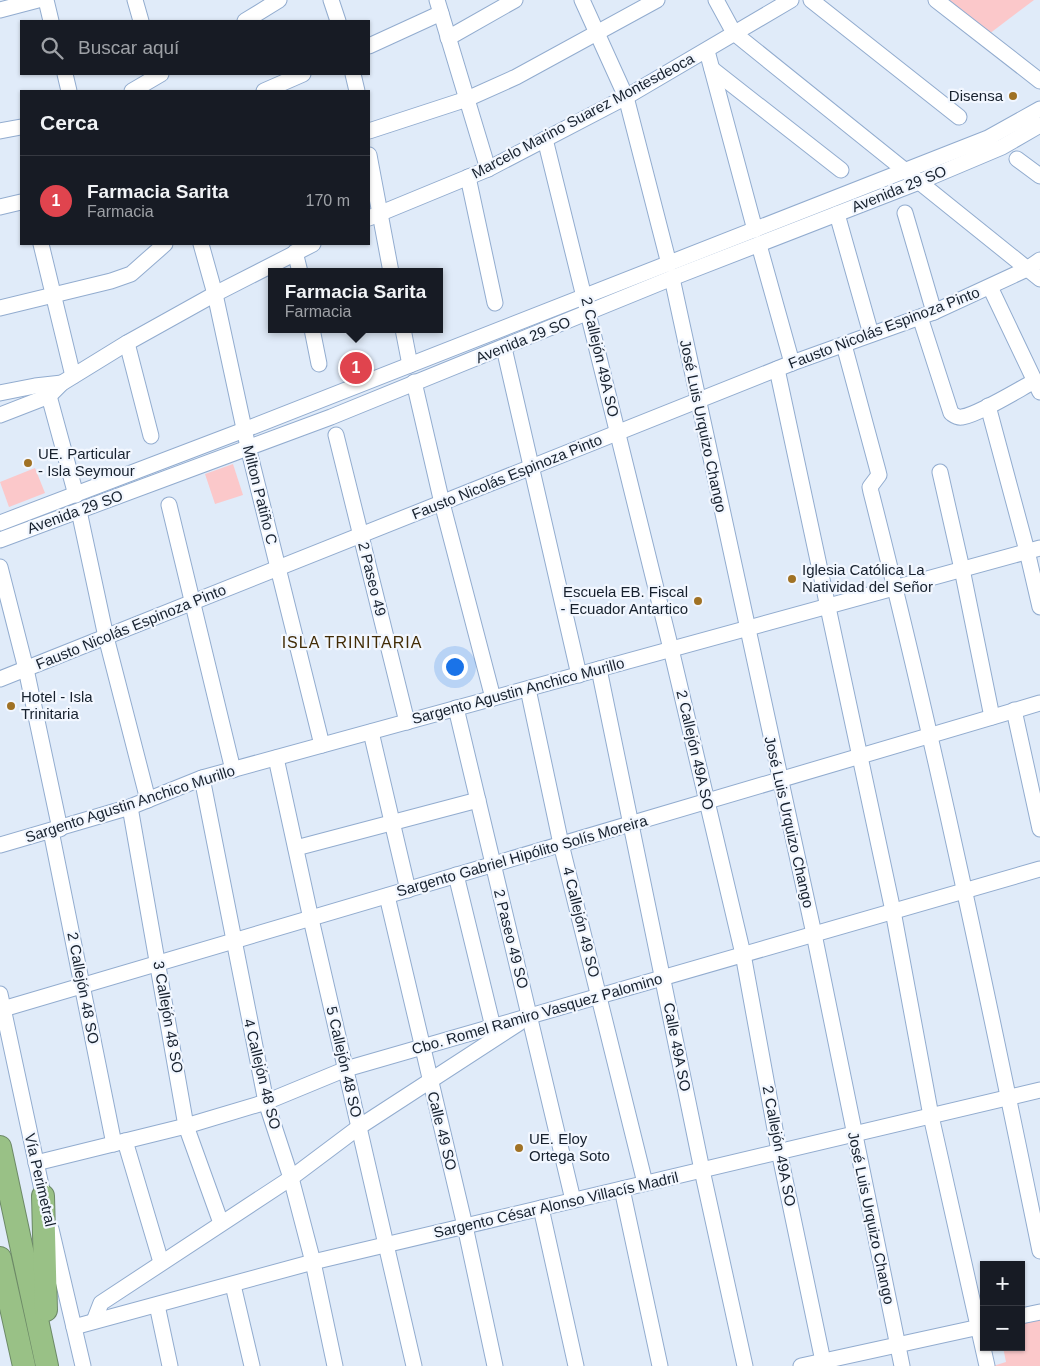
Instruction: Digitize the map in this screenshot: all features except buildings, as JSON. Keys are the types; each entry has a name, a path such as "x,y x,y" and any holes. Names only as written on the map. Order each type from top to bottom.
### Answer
{"highway":[{"path":"0,1147 48,1366"},
{"path":"44,1196 48,1366"},
{"path":"0,1258 24,1366"},
{"path":"0,1308 15,1325"}],"street":[{"path":"0,10 38,0"},
{"path":"46,0 51,20"},
{"path":"135,0 141,20"},
{"path":"247,20 279,0"},
{"path":"330,0 338,20"},
{"path":"448,38 516,0"},
{"name":"José Luis Urquizo Chango","path":"582,0 626,97 670,271 779,780 814,934 902,1366"},
{"path":"370,130 467,99 516,77 657,0"},
{"path":"716,0 734,33 1040,280"},
{"name":"Marcelo Marino Suarez Montesdeoca","path":"374,216 488,169 626,97 791,0"},
{"path":"811,0 959,117"},
{"path":"936,0 1040,81"},
{"path":"370,45 439,6 488,169"},
{"path":"707,51 755,230"},
{"path":"712,69 841,170"},
{"path":"65,75 69,90"},
{"path":"266,90 301,75"},
{"path":"353,75 357,90"},
{"path":"134,90 158,79"},
{"name":"Avenida 29 SO","path":"0,540 332,417 414,382 589,313 755,230 988,138 1040,109"},
{"name":"Avenida 29 SO","path":"0,523 244,430 585,296 759,245 1002,147 1040,126"},
{"path":"0,131 20,127"},
{"name":"2 Callejón 49A SO","path":"545,139 671,649 743,954 780,1151 824,1364"},
{"path":"1017,158 1040,176"},
{"path":"370,167 374,216 390,268"},
{"path":"468,177 494,304"},
{"path":"0,207 20,202"},
{"path":"905,213 951,413 962,417 1037,387 990,288"},
{"path":"837,214 871,334"},
{"path":"41,245 54,295 67,379"},
{"path":"0,308 131,274 165,245"},
{"name":"Milton Patiño C","path":"201,245 215,294 248,447 322,746"},
{"path":"0,415 49,396 67,379 127,343 215,294 311,245"},
{"path":"759,245 792,363"},
{"path":"295,252 299,268"},
{"name":"Fausto Nicolás Espinoza Pinto","path":"0,679 792,363 927,314 1028,270 1040,260"},
{"path":"313,333 319,364"},
{"path":"404,333 410,365"},
{"path":"127,343 151,436"},
{"path":"844,345 879,475 870,487 896,588 965,890 1040,1252"},
{"path":"504,348 579,675"},
{"path":"777,369 892,911 931,1116 980,1322"},
{"path":"0,393 67,379"},
{"path":"414,382 442,503 493,698"},
{"path":"49,396 76,495"},
{"path":"988,406 1034,550 1040,607"},
{"name":"2 Paseo 49","path":"336,435 407,722"},
{"path":"940,472 992,717"},
{"path":"169,505 233,770"},
{"path":"79,511 106,636 148,800"},
{"name":"Sargento Agustin Anchico Murillo","path":"0,845 130,807 202,778 1034,550"},
{"name":"2 Callejón 48 SO","path":"0,567 26,668 83,986 119,1143 161,1262"},
{"name":"Calle 49A SO","path":"599,669 630,824 664,977 702,1170 745,1366"},
{"name":"4 Callejón 49 SO","path":"528,689 562,844 645,1183"},
{"name":"Sargento Gabriel Hipólito Solís Moreira","path":"3,1009 1040,703"},
{"name":"2 Paseo 49 SO","path":"456,708 492,865 531,1016 573,1200"},
{"path":"1014,710 1040,829"},
{"path":"371,732 408,890"},
{"name":"5 Callejón 48 SO","path":"276,758 359,1127 388,1244 414,1366"},
{"name":"4 Callejón 48 SO","path":"202,778 266,1102 291,1178 314,1262 335,1366"},
{"path":"296,848 478,800"},
{"name":"3 Callejón 48 SO","path":"130,807 159,963 186,1126 221,1222"},
{"name":"Cbo. Romel Ramiro Vasquez Palomino","path":"36,1163 186,1126 266,1102 346,1069 1040,868"},
{"path":"456,876 493,1027"},
{"name":"Calle 49 SO","path":"387,896 465,1226 495,1366"},
{"name":"Vía Perimetral","path":"0,994 82,1366"},
{"path":"94,1321 101,1303 221,1222 291,1178 359,1127 430,1083 531,1016"},
{"name":"Sargento César Alonso Villacís Madril","path":"74,1327 314,1262 1040,1090"},
{"path":"622,1189 660,1366"},
{"path":"542,1208 576,1366"},
{"path":"233,1285 252,1366"},
{"path":"157,1305 170,1366"},
{"path":"1025,1315 1040,1312"},
{"path":"801,1366 824,1364 980,1326"},
{"path":"984,1351 986,1366"}],"shaded area":[{"path":"948,0 1034,0 989,34"},
{"path":"233,464 243,495 215,504 205,474"},
{"path":"35,468 45,493 9,507 0,482"},
{"path":"1040,1317 1040,1366 993,1366 1006,1362 1004,1351 1025,1351 1025,1322"}],"place":[{"name":"Disensa","path":"1013,96"},
{"name":"Farmacia Sarita","path":"356,368"},
{"name":"UE. Particular - Isla Seymour","path":"28,463"},
{"name":"Iglesia Católica La Natividad del Señor","path":"792,579"},
{"name":"Escuela EB. Fiscal - Ecuador Antartico","path":"698,601"},
{"name":"Hotel - Isla Trinitaria","path":"11,706"},
{"name":"UE. Eloy Ortega Soto","path":"519,1148"}],"district":[{"name":"ISLA TRINITARIA","path":"352,642"}]}
